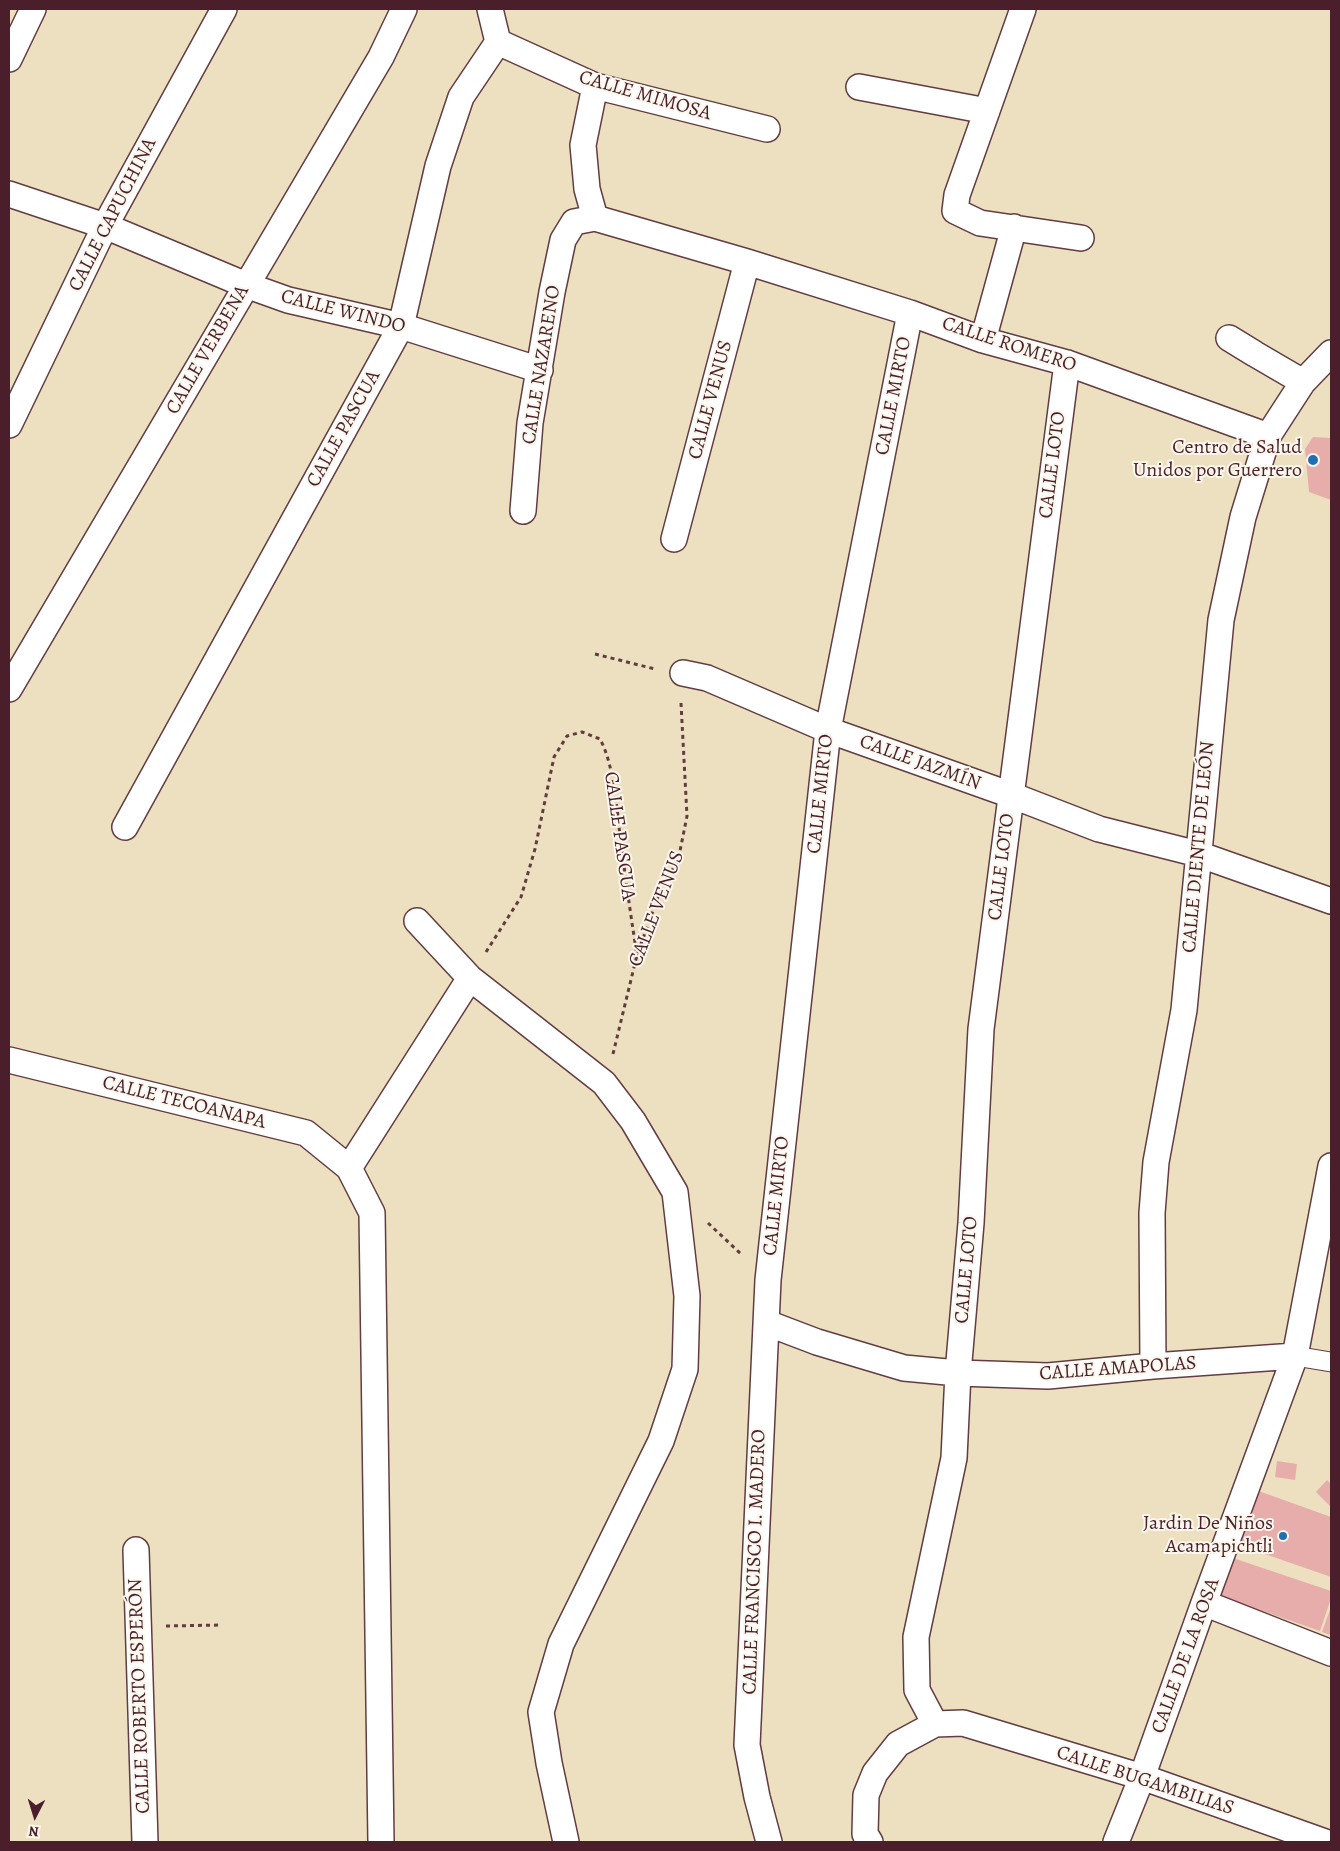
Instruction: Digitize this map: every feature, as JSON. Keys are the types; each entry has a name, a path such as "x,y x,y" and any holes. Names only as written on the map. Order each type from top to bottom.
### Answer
{"street":[{"path":"9,59 33,9"},
{"name":"CALLE CAPUCHINA","path":"9,425 105,226 224,9"},
{"name":"CALLE VERBENA","path":"9,689 381,57 404,9"},
{"path":"490,9 498,42"},
{"path":"1022,9 957,194 955,211 980,222 1081,238"},
{"name":"CALLE MIMOSA","path":"498,42 595,86 767,128"},
{"name":"CALLE PASCUA","path":"125,827 401,326 438,166 461,98 498,42"},
{"path":"584,220 587,189 583,145 595,86"},
{"path":"858,86 987,111"},
{"name":"CALLE WINDO","path":"9,194 105,226 246,285 288,300 401,326 540,370"},
{"name":"CALLE ROMERO","path":"584,220 747,262 910,313 983,340 1067,363 1268,436"},
{"name":"CALLE NAZARENO","path":"523,511 530,423 552,292 563,240 584,220"},
{"path":"983,340 1014,227"},
{"name":"CALLE VENUS","path":"674,538 747,262"},
{"name":"CALLE MIRTO","path":"768,1280 828,730 910,313"},
{"path":"1229,338 1303,382"},
{"name":"CALLE DIENTE DE LEÓN","path":"1153,1366 1152,1213 1156,1162 1184,1010 1221,620 1243,517 1268,436 1303,382 1331,353"},
{"name":"CALLE LOTO","path":"958,1373 971,1223 981,1029 1067,363"},
{"name":"CALLE JAZMÍN","path":"684,673 706,678 828,730 1011,795 1100,829 1198,854 1331,901"},
{"path":"417,922 470,978 604,1083 632,1121 675,1192 687,1296 686,1369 661,1441 561,1644 541,1712 549,1763 566,1842"},
{"path":"381,1842 372,1213 349,1168 470,978"},
{"name":"CALLE TECOANAPA","path":"9,1060 306,1133 349,1168"},
{"name":"CALLE DE LA ROSA","path":"1116,1842 1142,1777 1295,1356 1331,1166"},
{"name":"CALLE FRANCISCO I. MADERO","path":"768,1280 747,1745 756,1796 769,1842"},
{"name":"CALLE AMAPOLAS","path":"767,1323 817,1342 904,1368 958,1373 1048,1376 1295,1356 1331,1362"},
{"path":"870,1842 865,1834 866,1796 875,1774 898,1744 935,1724 917,1690 916,1637 954,1458 958,1373"},
{"name":"CALLE ROBERTO ESPERÓN","path":"136,1550 145,1842"},
{"path":"1204,1604 1331,1653"},
{"name":"CALLE BUGAMBILIAS","path":"935,1724 963,1723 1142,1777 1325,1842"}],"path":[{"path":"594,654 654,669 684,673"},
{"name":"CALLE VENUS","path":"604,1083 620,1028 637,954 662,886 678,861 687,816 681,696 684,673"},
{"name":"CALLE PASCUA","path":"470,978 521,897 535,849 554,757 567,736 582,732 600,739 607,752 617,806 627,892 637,954"},
{"path":"675,1192 768,1280"},
{"path":"138,1627 221,1625"}],"building":[{"path":"1313,437 1331,438 1331,500 1309,492 1305,449"},
{"path":"1277,1461 1297,1464 1295,1480 1275,1477"},
{"path":"1327,1480 1331,1484 1331,1507 1316,1492"},
{"path":"1256,1490 1331,1517 1331,1577 1236,1544"},
{"path":"1233,1558 1331,1591 1331,1598 1320,1631 1220,1596"},
{"path":"1331,1607 1331,1635 1322,1632"}],"place":[{"name":"Centro de Salud Unidos por Guerrero","path":"1313,460"},
{"name":"Jardin De Niños Acamapichtli","path":"1283,1536"}]}
